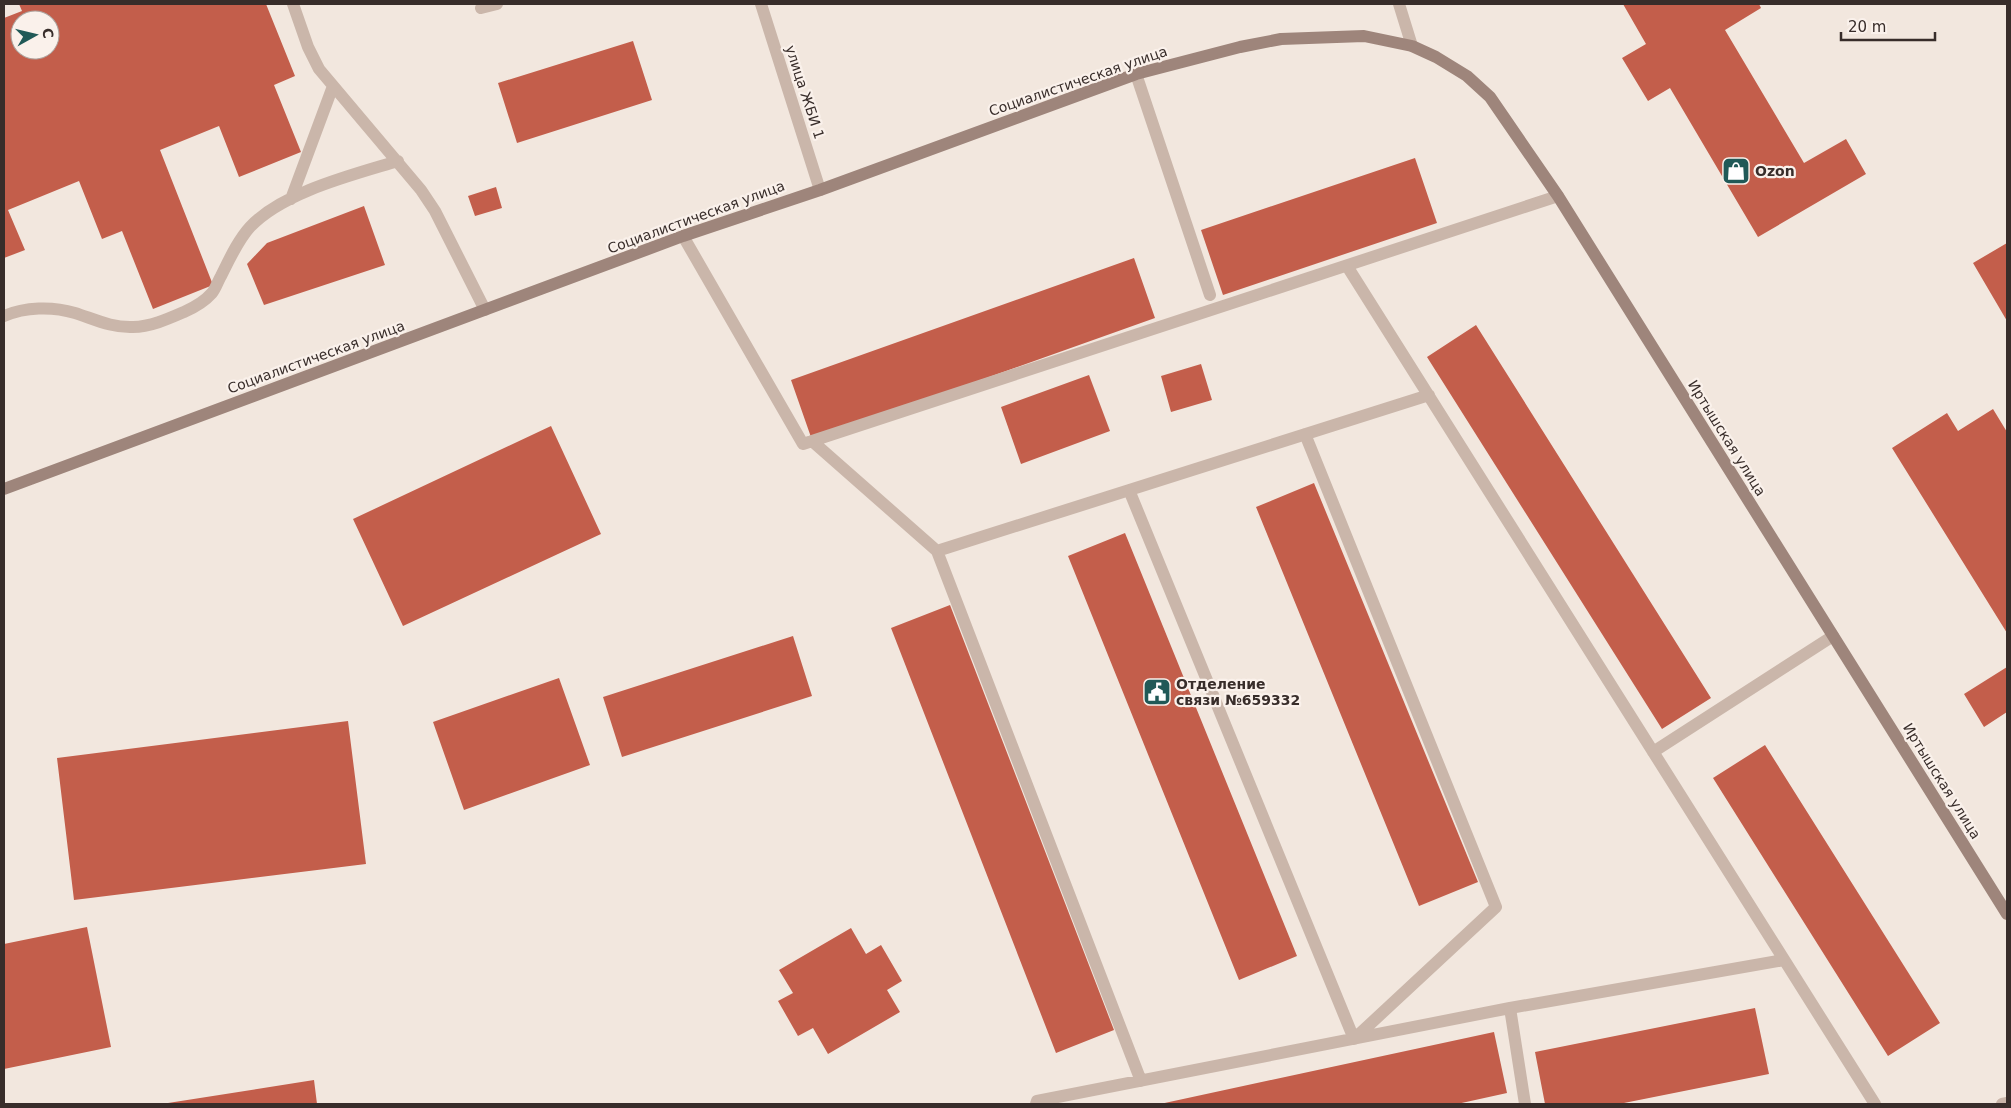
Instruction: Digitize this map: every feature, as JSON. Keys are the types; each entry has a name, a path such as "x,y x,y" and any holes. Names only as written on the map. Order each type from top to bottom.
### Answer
{"main road":[{"name":"Социалистическая улица","path":"4,489 683,236 820,190 1136,74 1240,47 1281,39 1364,36 1412,46"},
{"name":"Иртышская улица","path":"1412,46 1436,57 1467,76 1490,97 1558,196 2007,914"}],"street":[{"path":"293,4 308,47 319,69 421,190 435,211 485,310"},
{"path":"481,8 497,4"},
{"name":"улица ЖБИ 1","path":"761,4 820,190"},
{"path":"1399,4 1412,46"},
{"path":"1136,74 1210,295"},
{"path":"291,199 333,86"},
{"path":"4,316 13,312 56,308 102,323 134,327 153,324 184,312 212,293 250,227 266,214 291,199 329,182 398,161"},
{"path":"683,236 803,444 1558,196"},
{"path":"1348,266 1875,1104"},
{"path":"937,551 1429,395"},
{"path":"1305,434 1496,907 1354,1038"},
{"path":"812,441 937,551 1141,1081"},
{"path":"1129,490 1354,1038"},
{"path":"1653,752 1833,636"},
{"path":"1036,1104 1037,1102 1354,1038 1510,1008 1784,960"},
{"path":"1510,1008 1525,1104"},
{"path":"2002,1104 2007,1103"}],"building":[{"path":"19,4 266,4 295,76 274,85 301,152 239,177 219,126 160,150 213,285 153,309 122,231 102,239 79,181 8,210 25,250 4,258 4,18 10,16 10,60 60,60 60,10 22,10"},
{"path":"1623,4 1759,4 1761,8 1725,30 1804,163 1846,139 1866,174 1758,237 1670,88 1648,101 1622,58 1646,44"},
{"path":"633,41 652,100 517,143 498,83"},
{"path":"1415,158 1437,223 1223,295 1201,230"},
{"path":"496,187 502,208 475,216 468,196"},
{"path":"364,206 385,265 264,305 247,264 267,243"},
{"path":"2007,243 2007,321 1973,263"},
{"path":"1134,258 1155,318 812,440 791,380"},
{"path":"1476,325 1711,698 1662,729 1427,357"},
{"path":"1201,364 1212,400 1171,412 1161,376"},
{"path":"1089,375 1110,431 1021,464 1001,407"},
{"path":"1993,409 2007,432 2007,633 1892,448 1947,413 1958,431"},
{"path":"551,426 601,534 403,626 353,519"},
{"path":"1314,483 1478,882 1419,906 1256,507"},
{"path":"1125,533 1297,956 1239,980 1068,556"},
{"path":"950,605 1114,1030 1056,1053 891,628"},
{"path":"793,636 812,696 622,757 603,697"},
{"path":"2007,667 2007,712 1984,727 1964,694"},
{"path":"559,678 590,765 464,810 433,722"},
{"path":"348,721 366,864 74,900 57,758"},
{"path":"1765,745 1940,1023 1888,1056 1713,778"},
{"path":"87,927 111,1047 4,1069 4,944"},
{"path":"851,928 866,954 881,945 902,981 887,990 900,1012 828,1054 813,1028 798,1036 778,1001 793,993 779,970"},
{"path":"1755,1008 1769,1074 1619,1104 1545,1104 1535,1052"},
{"path":"1494,1032 1507,1093 1457,1104 1160,1104"},
{"path":"314,1080 317,1104 168,1104 168,1103"}],"place":[{"name":"Ozon","path":"1736,171"},
{"name":"Отделение связи №659332","path":"1157,692"}]}
